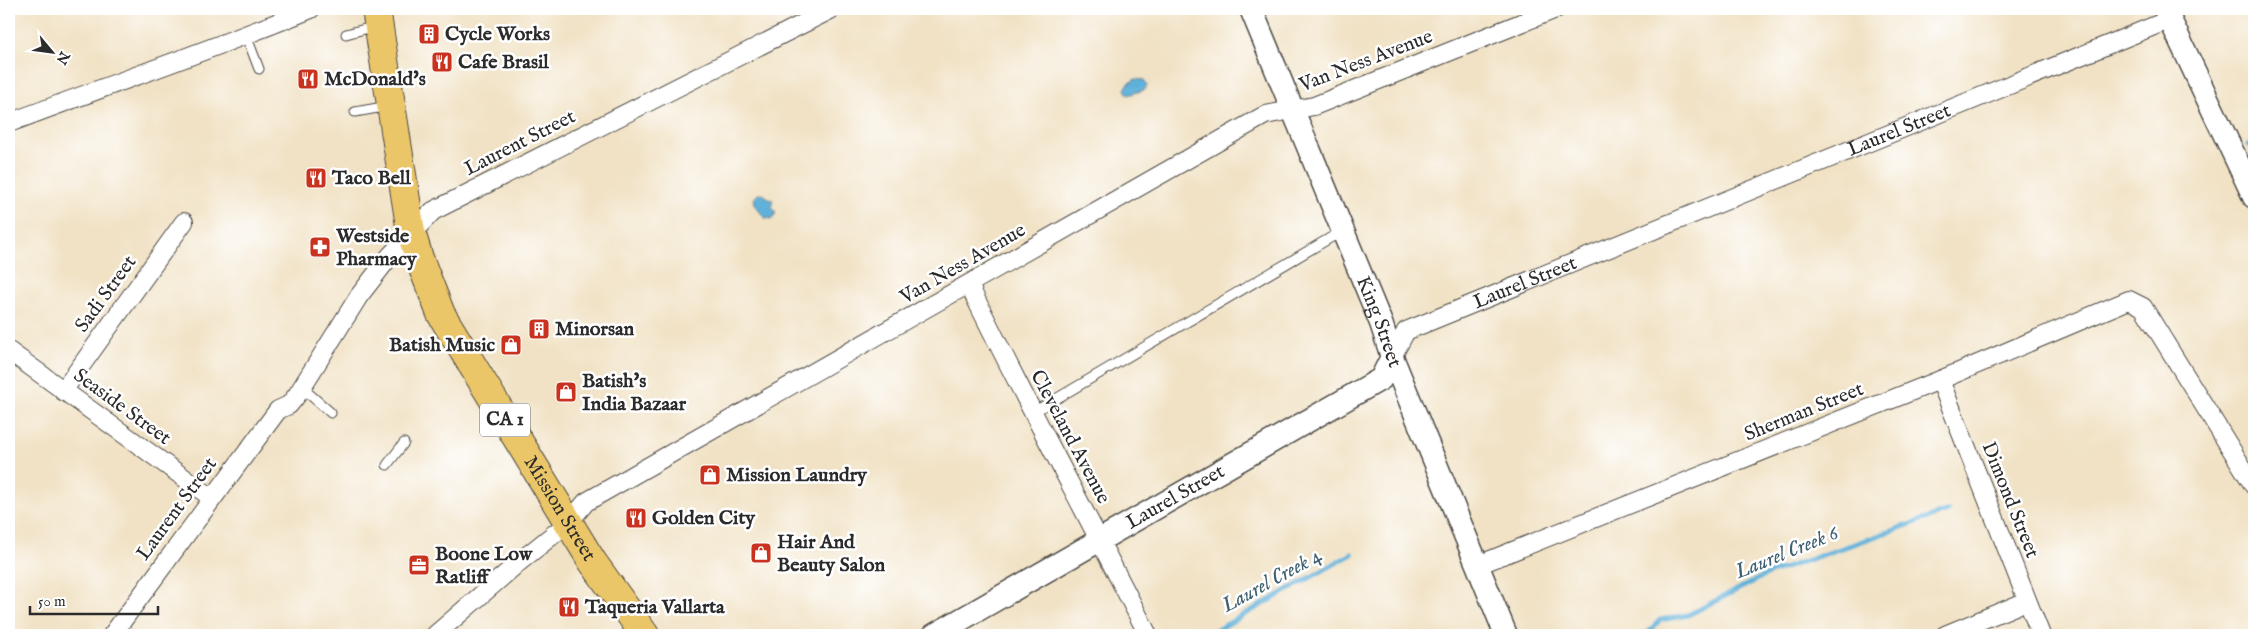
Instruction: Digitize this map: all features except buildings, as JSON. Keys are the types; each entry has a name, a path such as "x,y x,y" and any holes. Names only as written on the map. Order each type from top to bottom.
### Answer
{"highway":[{"name":"Mission Street","path":"378,17 390,106 411,232 441,314 617,598 644,635"}],"street":[{"path":"9,123 228,42 311,9"},
{"name":"Laurent Street","path":"112,635 278,410 302,394 359,296 390,256 432,211 832,9"},
{"name":"King Street","path":"1251,9 1381,323 1392,357 1506,635"},
{"name":"Van Ness Avenue","path":"435,635 518,563 569,522 586,502 1265,115 1314,106 1556,9"},
{"path":"2168,14 2254,197"},
{"name":"Laurel Street","path":"934,635 1381,380 1406,331 2168,14"},
{"name":"Sadi Street","path":"63,391 184,222"},
{"name":"Cleveland Avenue","path":"969,285 1032,413 1101,540 1148,635"},
{"name":"Sherman Street","path":"1478,565 1940,380 2129,300 2143,307 2254,486"},
{"name":"Seaside Street","path":"9,351 212,498"},
{"name":"Dimond Street","path":"1940,380 2041,635"},
{"path":"1945,635 2027,601"}],"lane":[{"path":"346,34 378,17"},
{"path":"246,35 259,69"},
{"path":"355,112 390,106"},
{"path":"1032,413 1342,230"},
{"path":"302,394 331,413"},
{"path":"387,464 404,443"}],"water":[{"path":"1135,79 1144,80 1147,86 1144,90 1128,95 1125,89"},
{"path":"758,194 764,194 768,199 773,200 772,206 776,213 772,219 765,218 756,207 754,199"}],"waterway":[{"name":"Laurel Creek 6","path":"2248,145 2254,142"},
{"name":"Laurel Creek 6","path":"1646,635 1660,620 1688,615 1768,574 1948,511"},
{"name":"Laurel Creek 4","path":"1208,635 1352,554"}],"place":[{"name":"Cycle Works","path":"429,34"},
{"name":"Cafe Brasil","path":"442,62"},
{"name":"McDonald's","path":"308,79"},
{"name":"Taco Bell","path":"316,178"},
{"name":"Westside Pharmacy","path":"320,247"},
{"name":"Minorsan","path":"539,329"},
{"name":"Batish Music","path":"511,345"},
{"name":"Batish's India Bazaar","path":"566,392"},
{"name":"Mission Laundry","path":"710,475"},
{"name":"Golden City","path":"636,518"},
{"name":"Hair And Beauty Salon","path":"761,553"},
{"name":"Boone Low Ratliff","path":"419,565"},
{"name":"Taqueria Vallarta","path":"569,607"}]}
